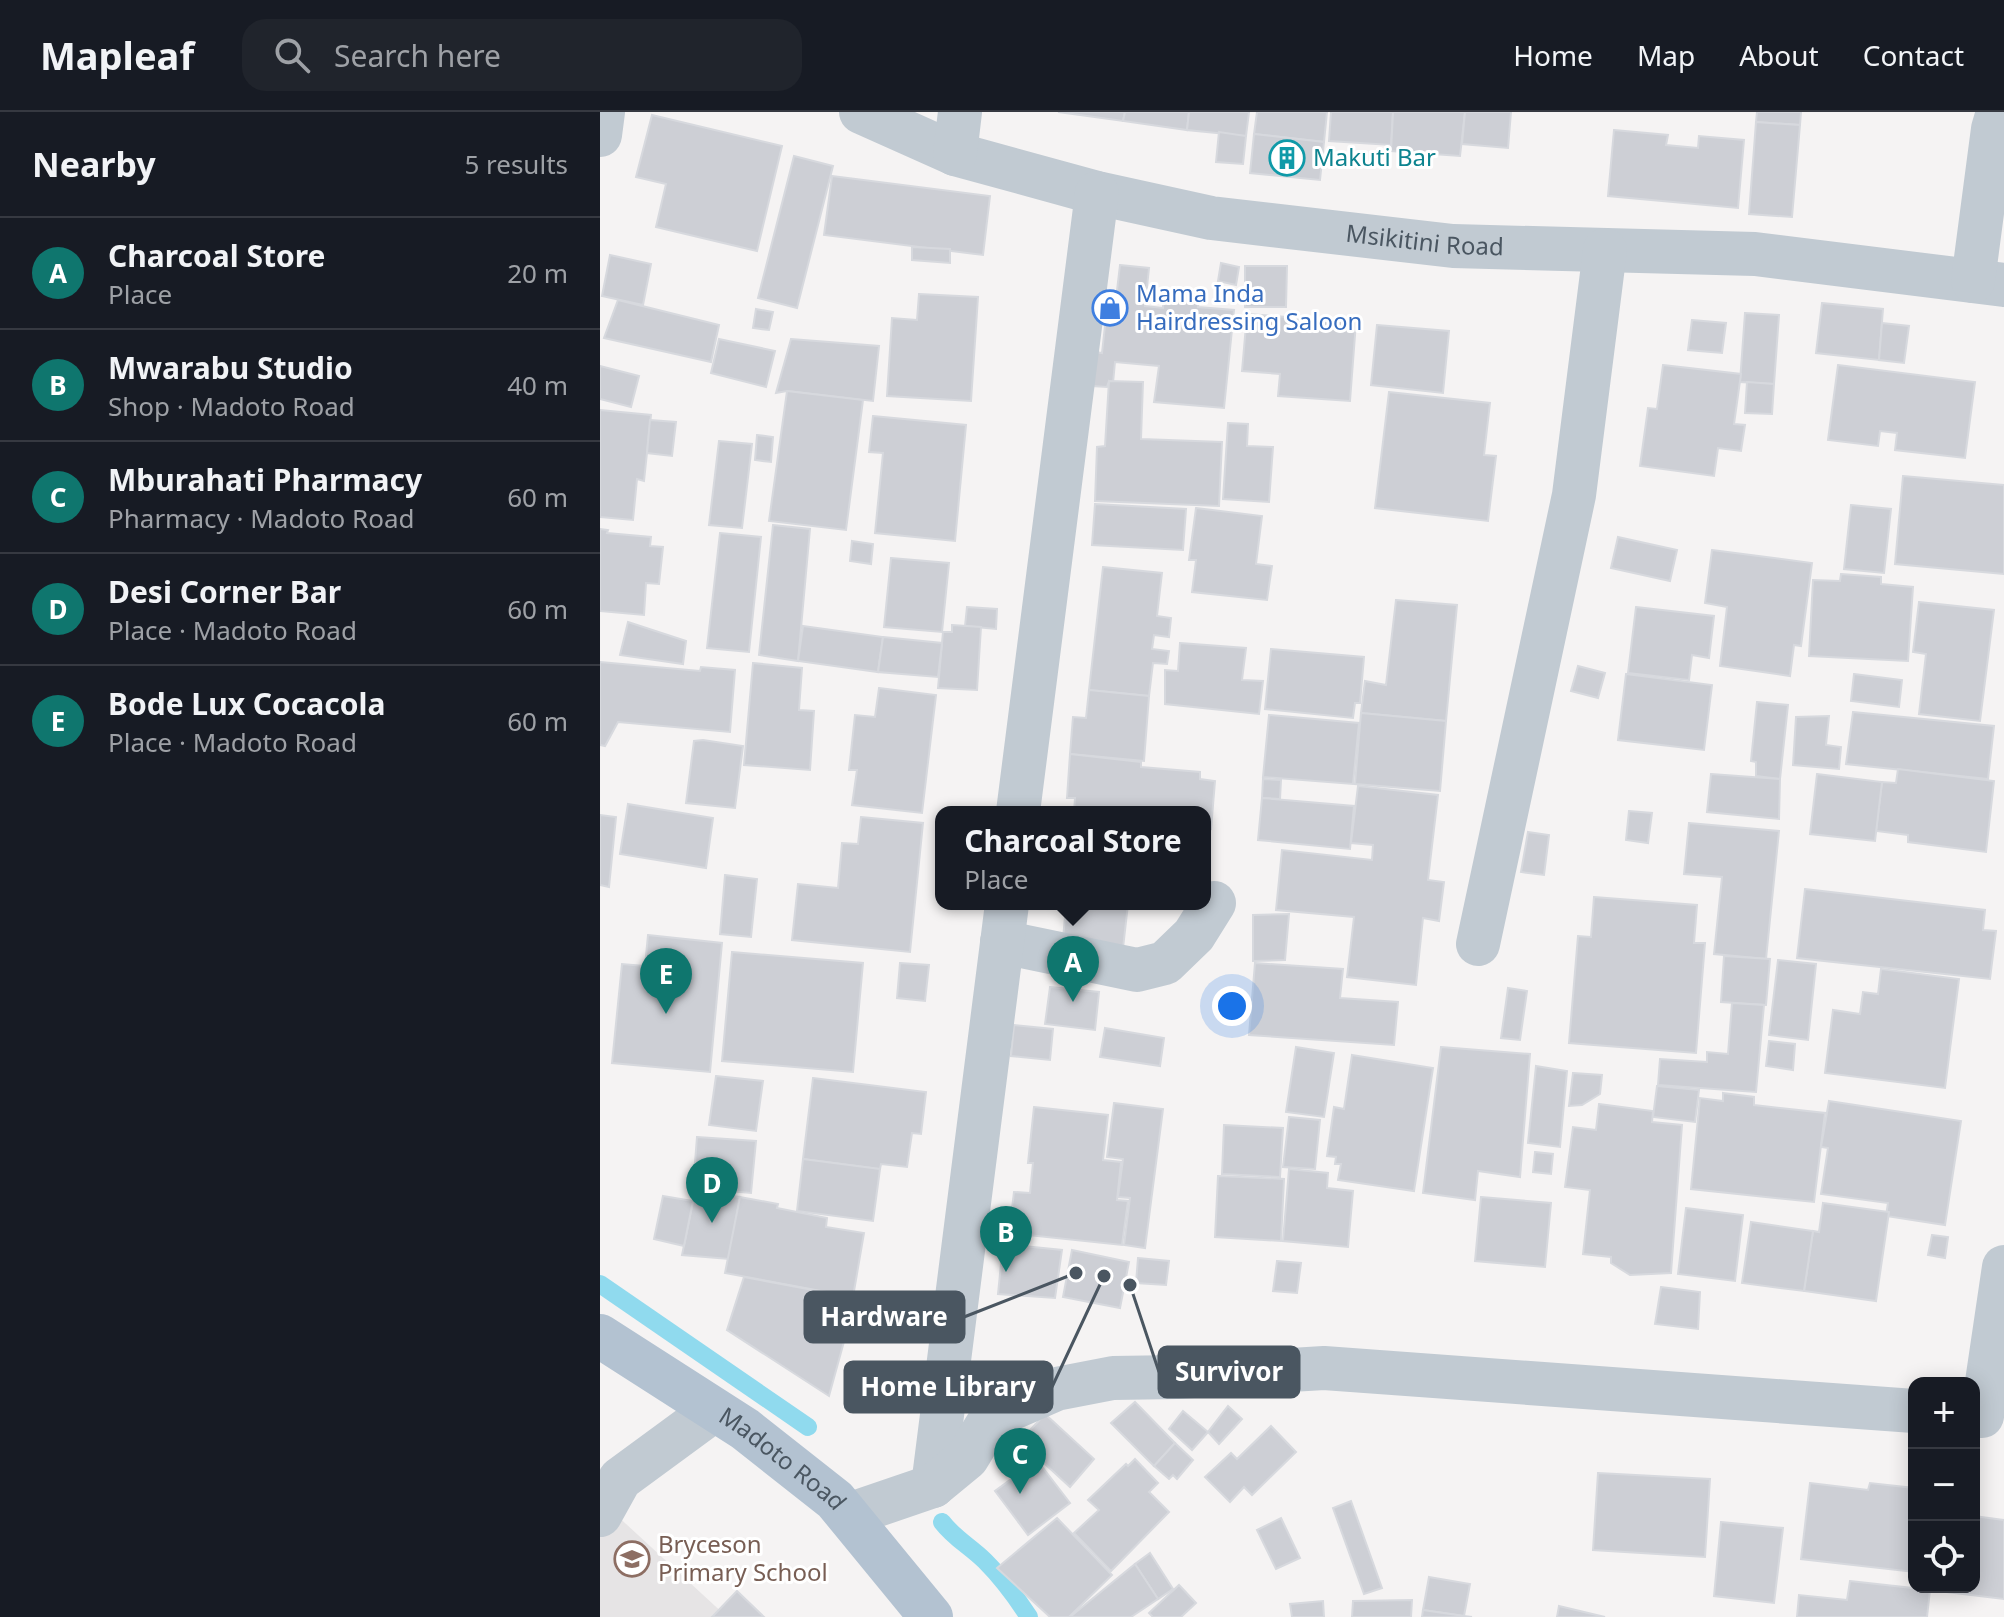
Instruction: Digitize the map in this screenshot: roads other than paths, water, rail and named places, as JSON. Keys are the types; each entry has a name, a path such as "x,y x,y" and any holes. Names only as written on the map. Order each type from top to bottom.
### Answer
{"main road":[{"name":"Madoto Road","path":"600,1336 756,1438 835,1500 931,1617"}],"street":[{"path":"600,135 603,112"},
{"name":"Msikitini Road","path":"861,112 958,133 1097,193 1211,218 1453,246 1755,254 1988,283"},
{"path":"1988,283 1993,129 1998,112"},
{"path":"1019,806 1097,193"},
{"path":"1478,944 1574,495 1605,250"},
{"path":"1211,908 1214,903"},
{"path":"933,1486 1004,923 1137,970 1165,963 1194,935 1210,910"},
{"path":"1987,1417 2004,1267"},
{"path":"848,1515 933,1486 967,1458 992,1417 1056,1389 1113,1378 1324,1368 1908,1411"},
{"path":"600,1515 620,1479 714,1410"}],"waterway":[{"path":"600,1284 808,1427"},
{"path":"942,1522 991,1567 1029,1617"}],"place":[{"name":"Makuti Bar","path":"1287,158"},
{"name":"Mama Inda Hairdressing Saloon","path":"1110,308"},
{"name":"Charcoal Store","path":"1073,1002"},
{"name":"Bode Lux Cocacola","path":"666,1014"},
{"name":"Desi Corner Bar","path":"712,1223"},
{"name":"Mwarabu Studio","path":"1006,1272"},
{"name":"Hardware","path":"1076,1273"},
{"name":"Home Library","path":"1104,1276"},
{"name":"Survivor","path":"1130,1285"},
{"name":"Mburahati Pharmacy","path":"1020,1494"},
{"name":"Bryceson Primary School","path":"632,1559"}]}
